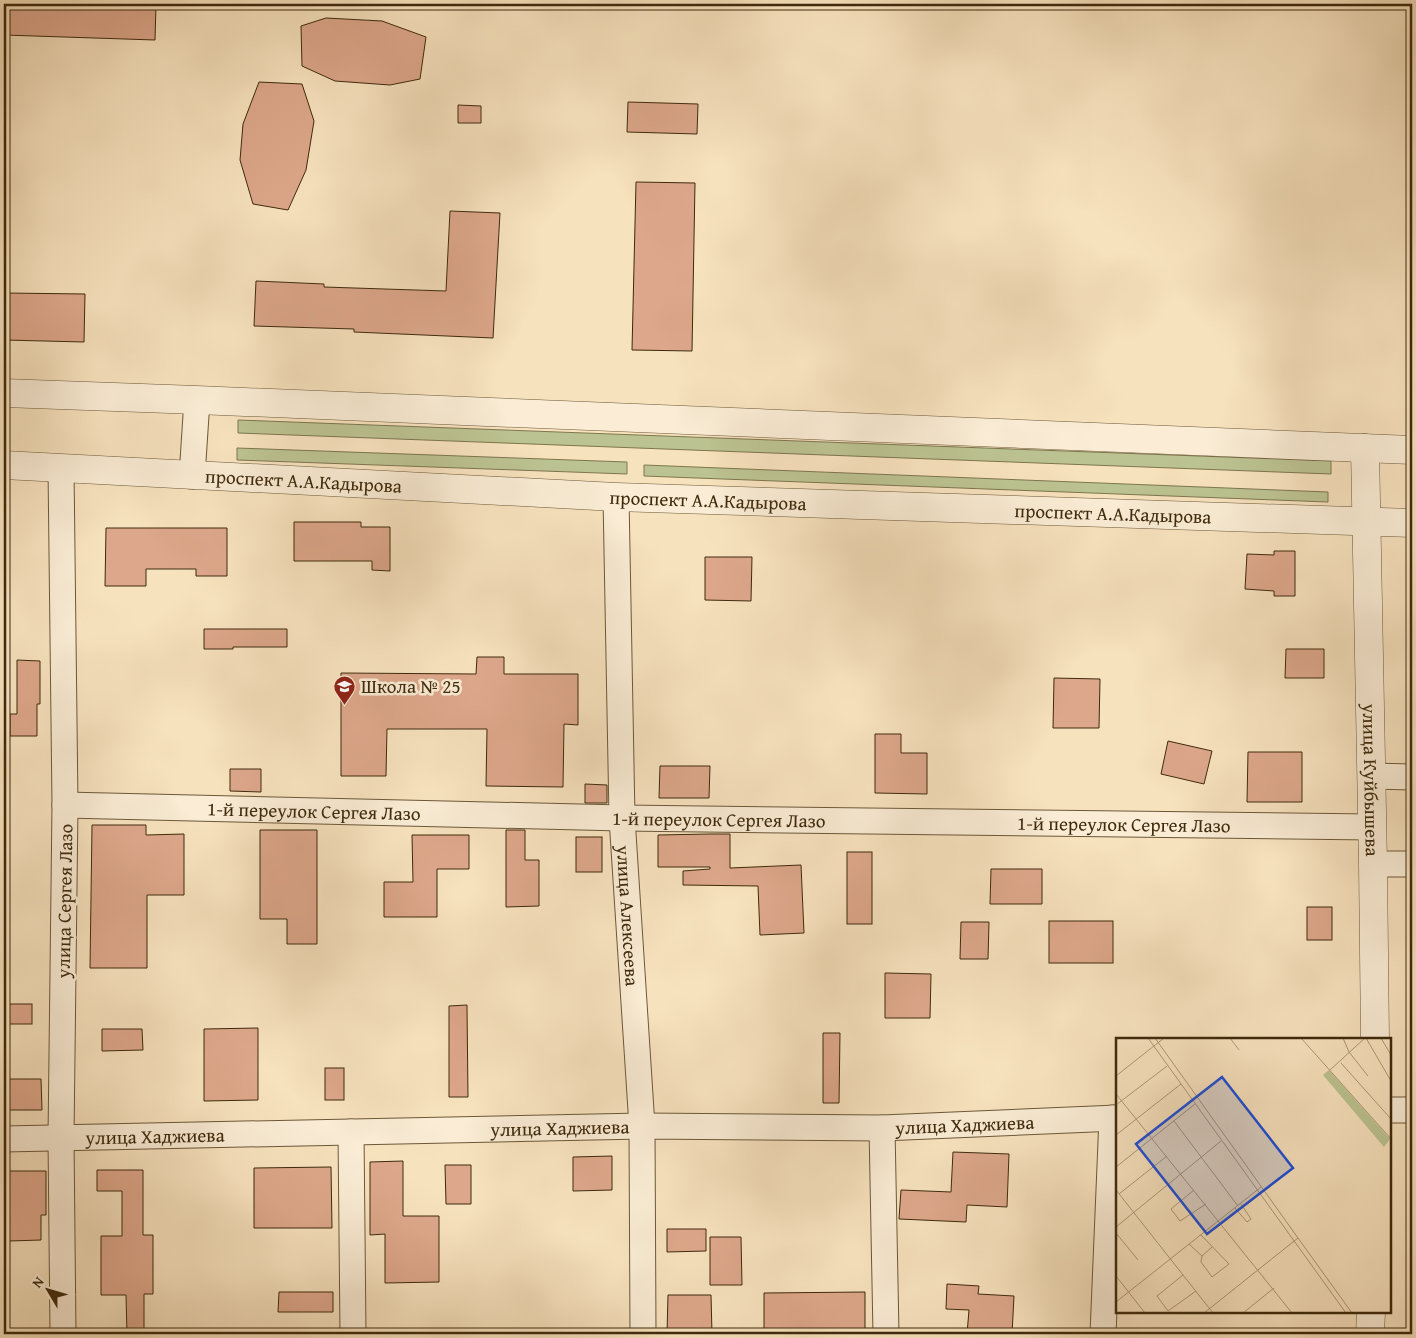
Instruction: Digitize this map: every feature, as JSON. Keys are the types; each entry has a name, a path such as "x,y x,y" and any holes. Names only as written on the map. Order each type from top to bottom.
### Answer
{"street":[{"path":"4,393 1412,450"},
{"path":"192,476 197,400"},
{"name":"улица Куйбышева","path":"1365,448 1373,864 1374,1038"},
{"name":"проспект А.А.Кадырова","path":"4,466 616,496 1412,523"},
{"name":"улица Сергея Лазо","path":"61,468 65,805 61,1138 64,1334"},
{"name":"улица Алексеева","path":"616,496 622,818 642,1126 643,1334"},
{"path":"1371,776 1412,777"},
{"name":"1-й переулок Сергея Лазо","path":"65,805 622,818 1372,827"},
{"path":"1373,864 1412,864"},
{"path":"1391,1110 1412,1110"},
{"path":"1103,1334 1114,1118"},
{"name":"улица Хаджиева","path":"4,1139 642,1126 882,1128 1114,1118"},
{"path":"882,1128 886,1334"},
{"path":"351,1132 353,1334"},
{"path":"1370,1334 1371,1313"}],"green space":[{"path":"238,420 1331,461 1331,474 238,433"},
{"path":"237,448 627,462 627,474 237,460"},
{"path":"644,465 1328,492 1328,502 644,476"}],"building":[{"path":"4,4 156,4 155,40 4,35"},
{"path":"326,18 382,21 426,37 420,79 390,85 335,81 302,66 301,26"},
{"path":"259,82 302,84 314,121 306,170 288,210 253,204 240,160 243,124"},
{"path":"628,102 698,104 697,134 627,132"},
{"path":"458,105 481,106 481,123 458,123"},
{"path":"636,182 695,183 692,351 632,350"},
{"path":"450,211 500,213 493,338 354,332 354,329 254,326 256,281 324,284 324,287 446,291"},
{"path":"4,293 85,294 84,342 4,340"},
{"path":"294,522 361,522 361,527 390,527 390,571 372,570 372,561 294,561"},
{"path":"106,528 227,528 227,576 196,576 196,569 146,569 146,586 105,586"},
{"path":"1274,551 1295,551 1295,596 1274,596 1274,591 1245,589 1247,554 1274,555"},
{"path":"705,557 752,557 751,601 705,600"},
{"path":"204,629 287,629 287,647 204,649"},
{"path":"1286,649 1324,649 1324,678 1285,678"},
{"path":"477,657 504,657 504,674 578,674 578,725 564,724 563,787 486,786 487,729 387,729 386,776 341,776 341,673 476,674"},
{"path":"17,660 40,661 40,704 37,704 37,736 10,736 10,714 17,714"},
{"path":"1054,678 1100,679 1099,728 1053,728"},
{"path":"875,734 901,734 901,753 927,753 927,794 875,793"},
{"path":"1168,741 1212,751 1204,784 1161,774"},
{"path":"1248,752 1302,752 1302,802 1247,802"},
{"path":"660,766 710,766 709,798 659,798"},
{"path":"230,769 261,769 261,792 230,791"},
{"path":"585,784 607,785 607,803 585,803"},
{"path":"92,825 146,825 146,835 184,834 184,895 147,895 147,968 90,968"},
{"path":"260,830 317,830 317,944 287,944 287,919 260,919"},
{"path":"506,830 525,830 525,860 539,860 539,906 506,907"},
{"path":"730,834 730,868 801,865 804,933 760,935 758,886 683,885 683,871 710,869 710,867 658,867 658,835"},
{"path":"412,835 469,835 469,869 437,869 437,917 384,917 384,882 413,882"},
{"path":"576,837 602,837 602,872 576,872"},
{"path":"847,852 872,852 872,924 847,924"},
{"path":"991,869 1042,869 1042,904 990,904"},
{"path":"1307,907 1332,907 1332,940 1307,940"},
{"path":"1049,921 1113,921 1113,963 1049,963"},
{"path":"961,922 989,922 988,959 960,959"},
{"path":"885,973 931,974 930,1018 885,1018"},
{"path":"4,1004 32,1004 32,1024 4,1024"},
{"path":"467,1005 468,1097 449,1097 449,1006"},
{"path":"258,1028 258,1100 204,1101 204,1029"},
{"path":"102,1029 142,1029 143,1050 102,1051"},
{"path":"823,1033 840,1033 839,1103 823,1103"},
{"path":"325,1068 344,1068 344,1100 325,1100"},
{"path":"4,1079 41,1079 42,1110 4,1110"},
{"path":"953,1152 1009,1154 1007,1207 967,1205 966,1222 899,1219 901,1190 951,1192"},
{"path":"612,1156 612,1190 573,1191 573,1157"},
{"path":"403,1161 403,1216 439,1216 439,1282 385,1283 385,1234 370,1235 370,1162"},
{"path":"445,1165 471,1165 471,1204 446,1204"},
{"path":"331,1167 332,1228 254,1228 254,1168"},
{"path":"97,1170 143,1170 143,1235 153,1235 153,1294 144,1294 144,1334 127,1334 126,1295 101,1295 101,1236 122,1236 122,1191 97,1191"},
{"path":"4,1171 46,1171 46,1215 41,1215 41,1240 9,1241 9,1215 4,1215"},
{"path":"667,1229 706,1229 706,1251 667,1252"},
{"path":"710,1237 741,1237 742,1285 710,1285"},
{"path":"947,1284 979,1286 978,1294 1014,1296 1012,1334 967,1334 969,1310 946,1309"},
{"path":"279,1292 333,1292 333,1312 278,1312"},
{"path":"865,1292 865,1334 764,1334 764,1293"},
{"path":"668,1295 711,1295 712,1334 667,1334"}],"place":[{"name":"Школа № 25","path":"345,705"}]}
